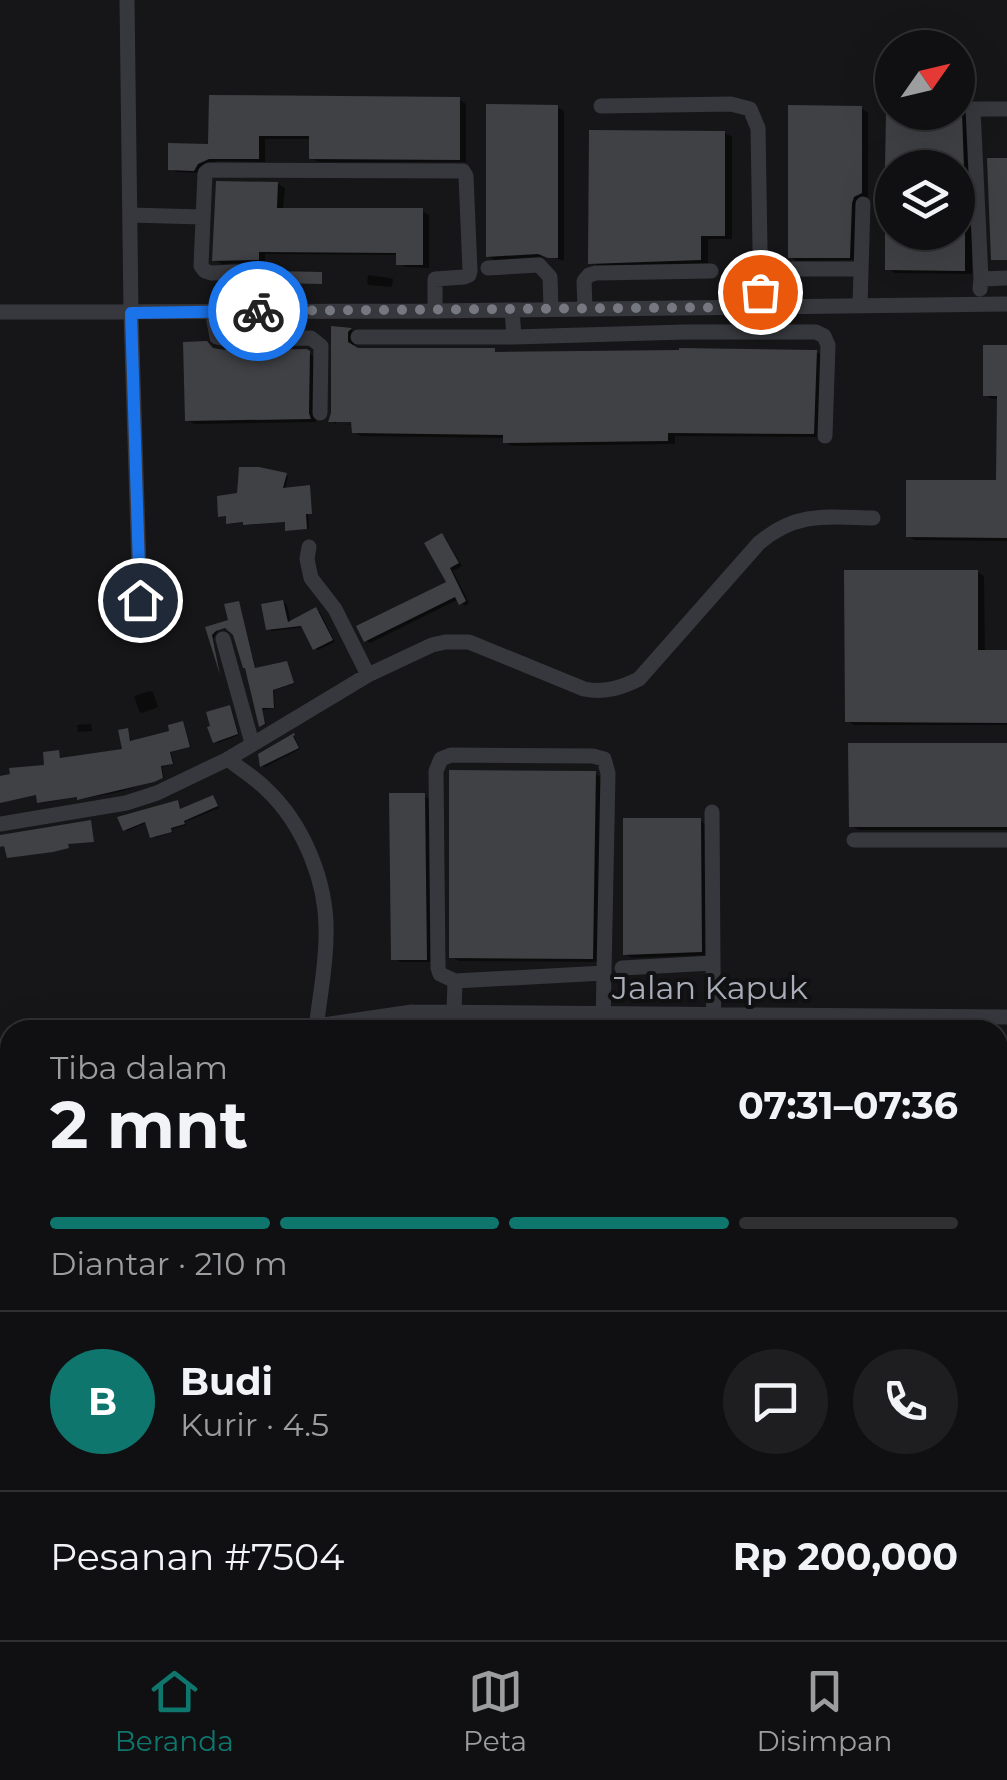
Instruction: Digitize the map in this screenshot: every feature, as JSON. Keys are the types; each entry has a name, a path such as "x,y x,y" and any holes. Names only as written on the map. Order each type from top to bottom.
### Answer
{"street":[{"path":"128,0 131,313 140,600"},
{"path":"601,106 731,104 750,109 758,128 761,307"},
{"path":"980,304 973,110 1007,109"},
{"path":"259,271 212,273 201,266 204,172 463,171 470,271 464,277 435,278 434,311"},
{"path":"860,306 863,204"},
{"path":"130,215 202,216"},
{"path":"488,268 539,264 550,278 551,310"},
{"path":"790,269 862,269"},
{"path":"585,309 584,281 596,272 711,271"},
{"path":"980,279 1007,278"},
{"path":"0,312 1007,304"},
{"path":"684,332 686,308"},
{"path":"512,310 514,337"},
{"path":"212,311 214,331 224,340 316,340 322,346 320,413"},
{"path":"358,337 816,332 824,336 828,345 825,436"},
{"path":"0,824 126,803 157,793 228,759 368,676 432,645 463,641 598,692 625,686 640,680 770,534 807,518 874,518"},
{"path":"309,547 307,559 312,578 335,609 368,676"},
{"path":"223,639 252,743"},
{"path":"603,1020 604,973 608,774 604,759 450,755 441,759 436,771 440,974 456,981 604,973"},
{"path":"228,759 278,802 318,871 326,939 317,1020"},
{"path":"712,812 713,1020"},
{"path":"854,840 1007,840"},
{"path":"622,968 712,963"},
{"path":"454,1011 456,981"},
{"name":"Jalan Kapuk","path":"364,1020 412,1012 454,1011 576,1020"},
{"path":"406,1020 412,1012"},
{"name":"Jalan Kapuk","path":"965,1020 1007,1017"}],"building":[{"path":"209,95 460,97 460,160 309,159 309,136 259,136 259,159 209,159 194,171 168,170 168,143 208,144"},
{"path":"486,104 558,105 558,258 538,254 486,257"},
{"path":"788,105 862,106 862,193 852,203 850,258 788,258"},
{"path":"589,130 725,131 725,236 701,236 701,260 588,264"},
{"path":"886,130 963,130 963,150 885,150"},
{"path":"987,158 1007,158 1007,260 991,260"},
{"path":"216,181 278,182 277,208 423,208 423,265 396,265 396,253 259,252 259,260 212,261"},
{"path":"885,250 965,250 965,271 885,270"},
{"path":"272,271 322,272 322,284 272,283"},
{"path":"331,326 352,328 348,342 358,348 495,348 495,352 817,350 814,434 668,433 668,441 503,443 503,435 352,433 351,422 328,422"},
{"path":"207,341 213,348 225,350 310,351 311,419 185,421 183,342"},
{"path":"983,345 1007,345 1007,538 906,537 906,480 996,480 997,396 983,396"},
{"path":"239,467 287,473 283,488 310,485 312,514 306,514 307,529 285,531 285,522 226,524 226,516 218,517 217,496 237,493"},
{"path":"442,533 459,563 450,568 466,601 459,605 455,597 364,642 356,626 446,582 424,543"},
{"path":"844,570 978,570 978,650 1007,650 1007,723 845,722"},
{"path":"283,600 288,622 316,607 333,640 313,650 301,626 266,630 261,604"},
{"path":"239,601 255,668 287,661 294,683 273,690 274,708 262,708 265,724 259,727 233,635 225,628 212,635 220,675 205,627 228,620 224,604"},
{"path":"230,705 238,734 213,743 206,712"},
{"path":"183,721 190,747 170,752 173,764 161,766 163,778 77,800 37,803 36,795 0,803 0,776 10,774 9,768 44,765 43,752 59,750 60,758 122,749 118,730 128,728 130,741 169,731 168,725"},
{"path":"294,733 299,748 260,767 258,754"},
{"path":"848,743 1007,743 1007,827 849,827"},
{"path":"449,770 596,771 593,959 449,958"},
{"path":"389,793 425,793 427,960 391,960"},
{"path":"213,795 218,806 171,828 172,832 150,838 145,822 123,831 117,817 178,800 180,809"},
{"path":"623,818 701,818 702,952 623,955"},
{"path":"91,820 94,842 7,858 4,846 0,847 0,835"}],"way so far":[{"path":"258,311 761,307 760,292"}],"route":[{"path":"140,600 131,313 258,311"}]}
